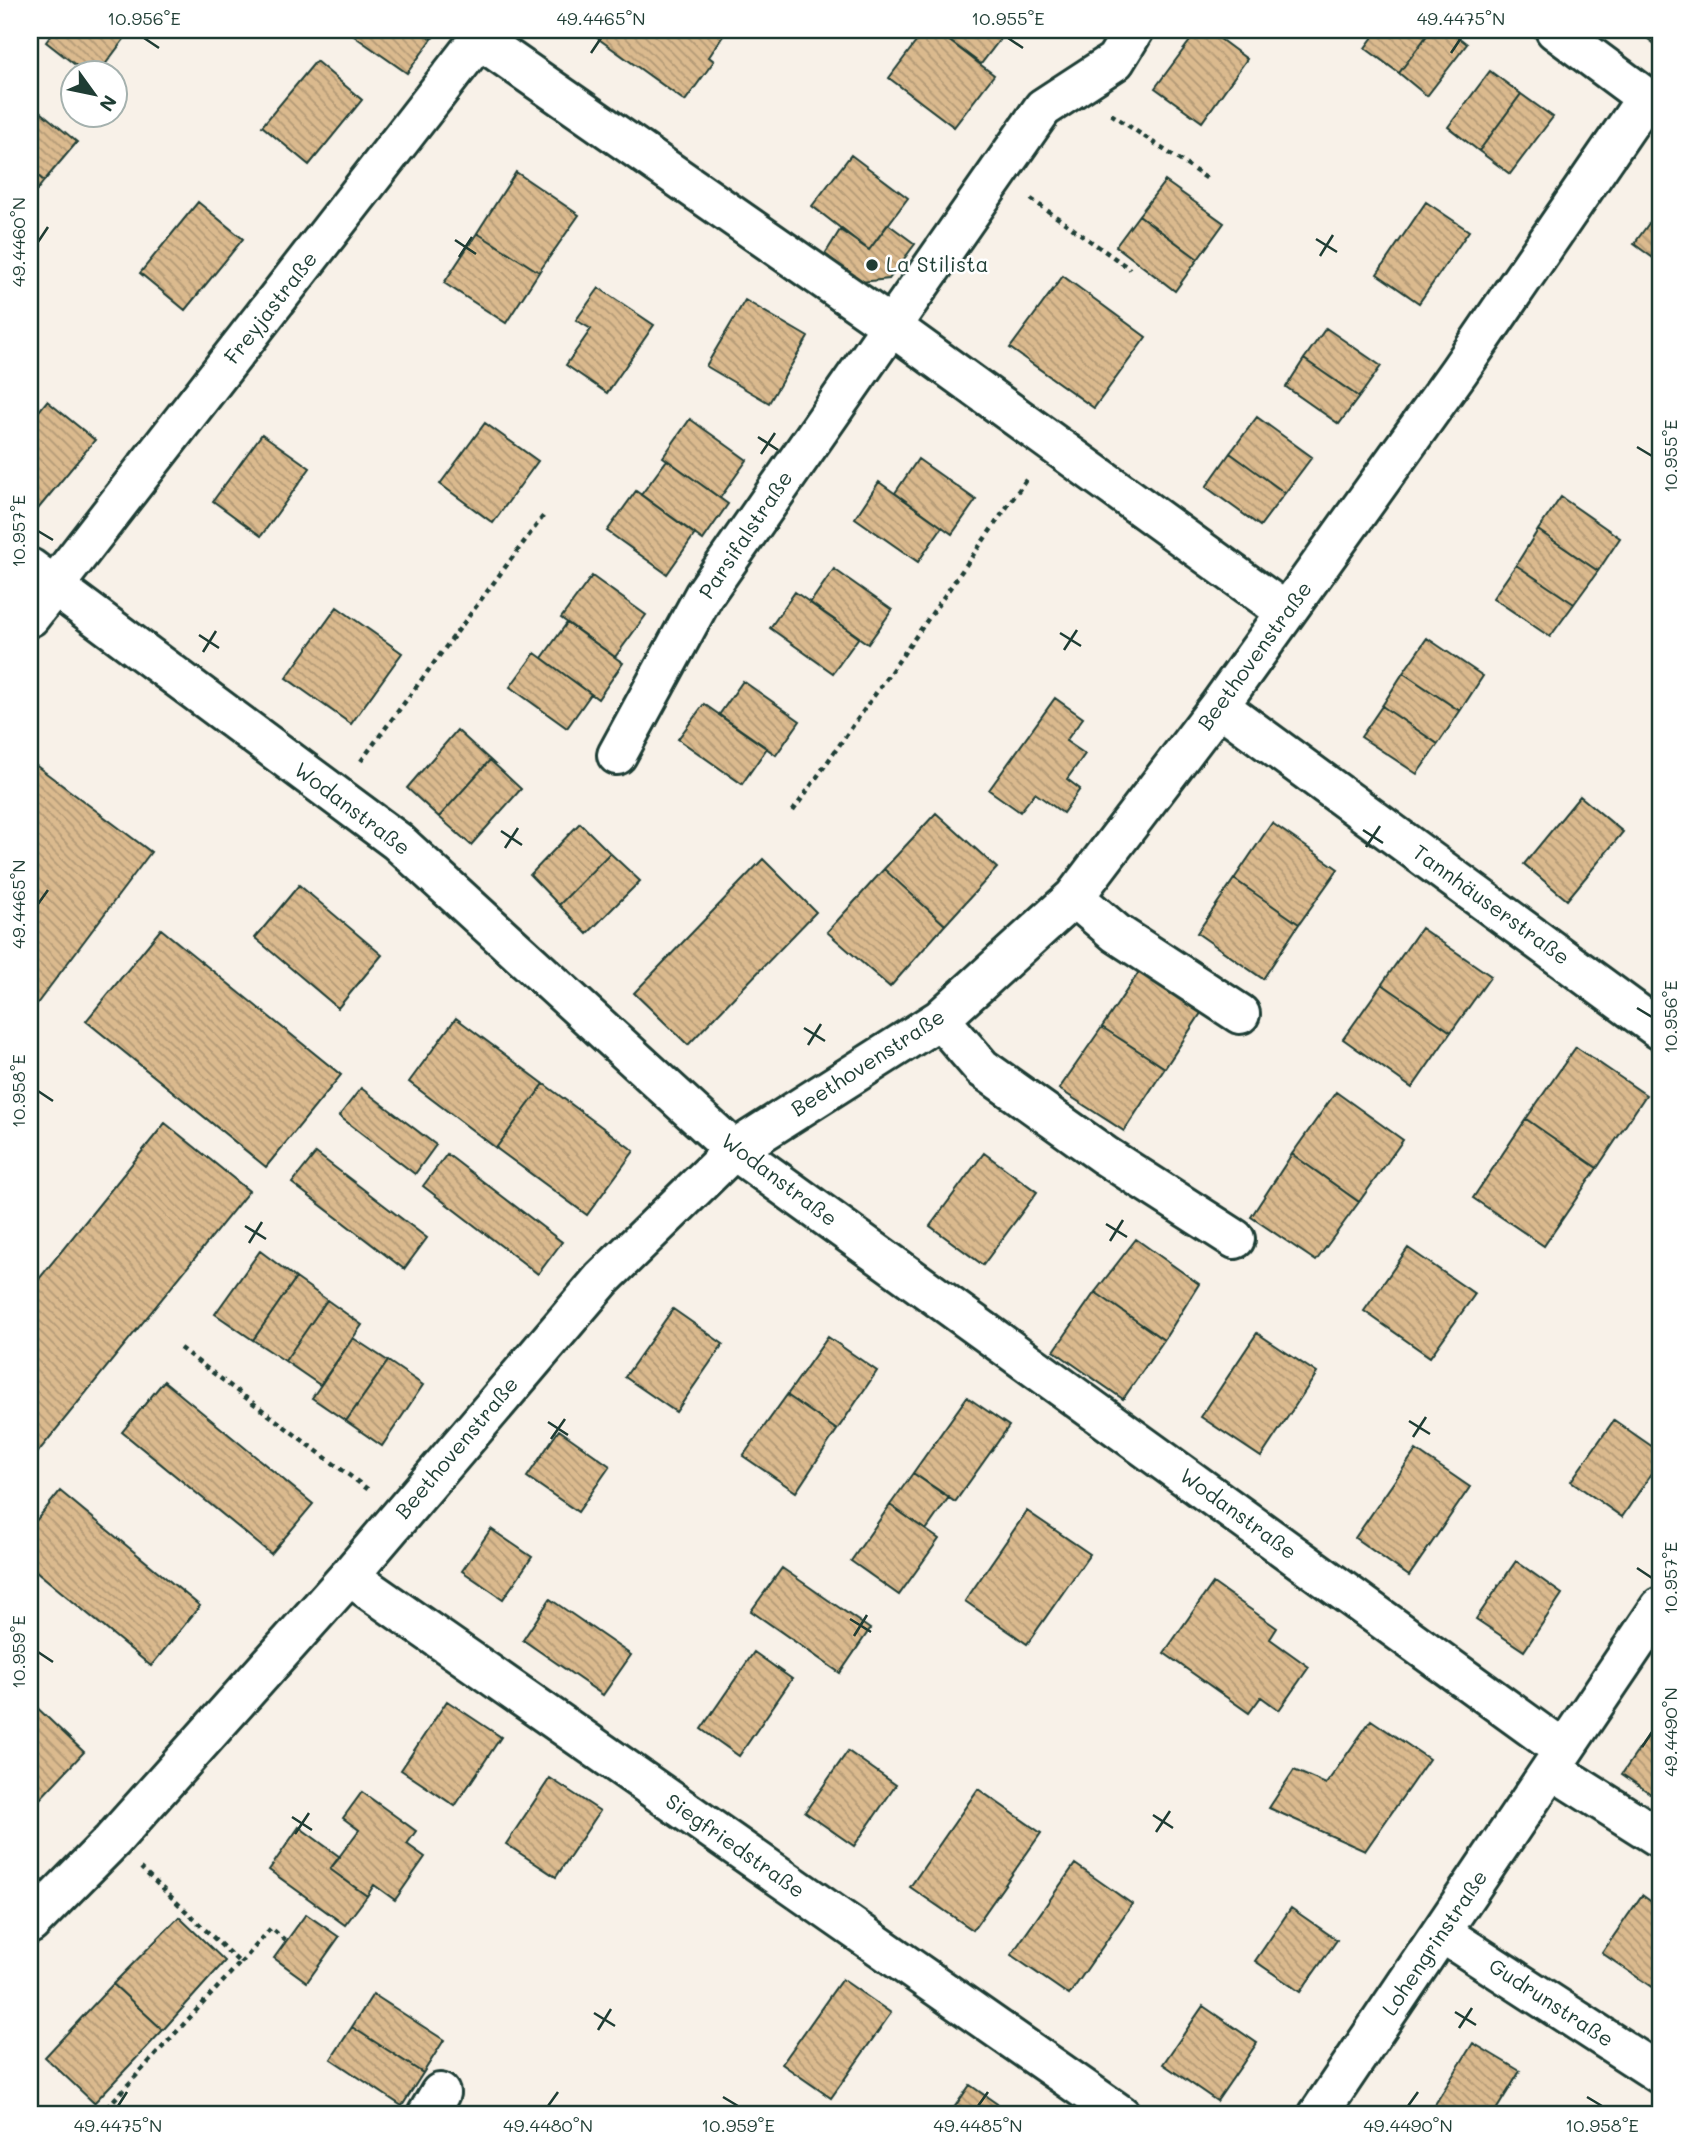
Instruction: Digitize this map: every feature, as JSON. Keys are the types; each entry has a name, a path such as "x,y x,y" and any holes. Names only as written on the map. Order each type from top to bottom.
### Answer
{"street":[{"name":"Parsifalstraße","path":"617,754 704,595 1043,108 1115,61 1134,30"},
{"path":"1555,30 1653,103"},
{"path":"483,34 1286,612"},
{"name":"Freyjastraße","path":"30,617 43,577 483,34"},
{"name":"Beethovenstraße","path":"30,1924 112,1841 349,1576 602,1279 734,1150 940,1019 1074,898 1219,706 1653,103"},
{"name":"Wodanstraße","path":"43,577 397,841 734,1150 1558,1760"},
{"name":"Tannhäuserstraße","path":"1219,706 1660,1030"},
{"path":"1074,898 1116,933 1240,1014"},
{"path":"940,1019 982,1068 1104,1155 1235,1239"},
{"name":"Siegfriedstraße","path":"349,1576 1121,2115"},
{"name":"Lohengrinstraße","path":"1318,2115 1660,1607"},
{"path":"1558,1760 1660,1839"},
{"name":"Gudrunstraße","path":"1442,1933 1660,2074"}],"path":[{"path":"1073,88 1209,180"},
{"path":"998,175 1130,269"},
{"path":"793,811 1052,443"},
{"path":"335,795 544,515"},
{"path":"180,1348 401,1514"},
{"path":"112,1841 240,1963"},
{"path":"100,2115 271,1928 286,1941"}],"building":[{"path":"55,30 130,31 108,60 69,60 46,42"},
{"path":"358,30 418,30 432,39 407,73 354,36"},
{"path":"418,30 438,30 432,39"},
{"path":"602,30 721,30 725,33 709,57 714,61 685,101 596,37"},
{"path":"925,30 935,30 994,75 954,127 889,78"},
{"path":"935,30 1007,30 981,64"},
{"path":"1198,30 1208,30 1247,59 1202,122 1155,88"},
{"path":"1378,30 1431,30 1399,73 1365,48"},
{"path":"1431,30 1449,30 1467,44 1427,96 1399,73"},
{"path":"1636,30 1660,30 1660,48"},
{"path":"316,61 362,100 309,165 262,126"},
{"path":"1490,71 1521,94 1479,151 1448,127"},
{"path":"1521,94 1553,117 1510,174 1479,151"},
{"path":"30,103 77,142 44,181 30,169"},
{"path":"851,155 908,198 869,250 812,206"},
{"path":"30,169 44,181 30,199"},
{"path":"516,172 579,215 539,272 477,233"},
{"path":"1165,181 1224,223 1198,259 1139,215"},
{"path":"198,202 243,239 185,310 140,273"},
{"path":"1426,202 1469,231 1419,303 1377,274"},
{"path":"1660,208 1660,263 1634,244"},
{"path":"1139,215 1198,259 1175,291 1116,246"},
{"path":"888,224 915,244 889,279 861,282 825,254 840,230 869,250"},
{"path":"477,233 539,272 506,323 444,283"},
{"path":"1063,276 1146,337 1094,408 1010,348"},
{"path":"599,288 654,325 607,393 566,365 591,329 576,320"},
{"path":"745,300 808,337 769,403 706,366"},
{"path":"1326,328 1381,366 1359,397 1304,359"},
{"path":"1304,359 1359,397 1339,424 1286,387"},
{"path":"47,401 95,440 38,509 30,502 30,422"},
{"path":"1257,417 1312,457 1285,493 1230,453"},
{"path":"690,419 747,460 720,498 663,457"},
{"path":"485,423 538,461 493,523 440,484"},
{"path":"262,434 310,468 261,536 213,501"},
{"path":"1230,453 1285,493 1260,526 1206,487"},
{"path":"918,459 976,500 952,534 895,493"},
{"path":"667,460 728,504 703,540 641,495"},
{"path":"879,482 942,527 918,562 855,518"},
{"path":"636,491 695,534 667,574 607,531"},
{"path":"1561,497 1620,538 1598,571 1538,530"},
{"path":"1538,530 1598,571 1574,604 1516,565"},
{"path":"1516,565 1574,604 1550,637 1493,598"},
{"path":"834,569 892,610 868,644 810,603"},
{"path":"592,576 646,615 615,657 561,618"},
{"path":"795,592 859,637 833,673 770,628"},
{"path":"337,607 402,653 351,724 286,678"},
{"path":"567,623 623,663 598,699 542,658"},
{"path":"1427,638 1483,676 1460,711 1403,673"},
{"path":"535,653 591,694 567,728 510,687"},
{"path":"1403,673 1460,711 1438,744 1382,706"},
{"path":"743,681 800,721 776,755 719,715"},
{"path":"1055,698 1083,718 1066,741 1085,754 1067,779 1080,789 1063,813 1035,793 1020,812 989,790"},
{"path":"704,704 767,748 742,784 678,739"},
{"path":"1382,706 1438,744 1417,774 1361,737"},
{"path":"457,730 490,760 439,817 407,788"},
{"path":"490,760 521,789 471,845 439,817"},
{"path":"30,761 151,852 30,1013"},
{"path":"1580,796 1623,832 1567,900 1524,864"},
{"path":"936,813 997,868 945,925 884,869"},
{"path":"580,823 610,853 559,905 530,875"},
{"path":"1272,823 1338,869 1299,924 1234,879"},
{"path":"610,853 640,881 587,934 559,905"},
{"path":"763,859 816,912 688,1045 634,993"},
{"path":"884,869 945,925 890,987 827,932"},
{"path":"1234,879 1299,924 1263,979 1197,933"},
{"path":"299,885 382,955 338,1008 255,938"},
{"path":"1421,928 1491,976 1451,1032 1382,984"},
{"path":"161,929 341,1075 266,1167 86,1021"},
{"path":"1143,966 1205,1007 1165,1068 1102,1027"},
{"path":"1382,984 1451,1032 1412,1088 1343,1039"},
{"path":"456,1018 544,1084 496,1148 409,1082"},
{"path":"1102,1027 1165,1068 1124,1131 1059,1089"},
{"path":"1576,1047 1646,1095 1597,1168 1526,1119"},
{"path":"544,1084 634,1151 587,1215 496,1148"},
{"path":"361,1088 436,1145 415,1174 339,1116"},
{"path":"1336,1092 1403,1140 1359,1202 1292,1154"},
{"path":"1526,1119 1597,1168 1544,1246 1473,1198"},
{"path":"165,1123 249,1191 30,1462 30,1290"},
{"path":"316,1153 427,1238 404,1269 292,1183"},
{"path":"984,1153 1037,1192 983,1265 930,1226"},
{"path":"447,1154 562,1242 538,1274 423,1186"},
{"path":"1292,1154 1359,1202 1316,1261 1251,1217"},
{"path":"1136,1239 1199,1284 1164,1340 1095,1292"},
{"path":"1408,1248 1475,1294 1430,1357 1364,1311"},
{"path":"260,1251 296,1278 253,1340 215,1314"},
{"path":"296,1278 327,1300 285,1361 253,1340"},
{"path":"1095,1292 1164,1340 1123,1399 1054,1351"},
{"path":"327,1300 362,1325 320,1385 285,1361"},
{"path":"673,1309 723,1344 676,1412 625,1377"},
{"path":"1257,1333 1317,1373 1261,1457 1201,1417"},
{"path":"828,1337 877,1371 837,1430 787,1395"},
{"path":"353,1338 388,1361 346,1421 312,1398"},
{"path":"388,1361 423,1385 382,1446 346,1421"},
{"path":"164,1381 313,1504 271,1554 122,1432"},
{"path":"787,1395 837,1430 796,1492 743,1456"},
{"path":"967,1397 1009,1426 955,1502 913,1473"},
{"path":"1614,1420 1660,1452 1660,1461 1622,1517 1571,1481"},
{"path":"559,1430 610,1466 578,1512 527,1477"},
{"path":"1416,1450 1470,1487 1409,1576 1355,1538"},
{"path":"913,1473 949,1497 926,1530 890,1505"},
{"path":"60,1491 200,1606 151,1666 30,1566 30,1528"},
{"path":"890,1505 939,1539 899,1595 851,1561"},
{"path":"1027,1511 1090,1554 1027,1644 965,1601"},
{"path":"491,1529 532,1557 503,1599 462,1571"},
{"path":"1516,1561 1562,1594 1524,1651 1476,1619"},
{"path":"782,1568 870,1629 840,1673 751,1611"},
{"path":"1213,1583 1277,1628 1270,1639 1309,1667 1279,1710 1261,1697 1249,1713 1164,1653"},
{"path":"550,1599 631,1655 603,1695 523,1640"},
{"path":"754,1652 792,1679 739,1756 701,1729"},
{"path":"30,1701 84,1752 37,1802 30,1795"},
{"path":"447,1701 501,1737 455,1806 401,1770"},
{"path":"1660,1719 1660,1800 1622,1774"},
{"path":"1371,1720 1429,1759 1365,1851 1269,1808 1294,1770 1326,1784"},
{"path":"848,1751 896,1785 854,1846 805,1812"},
{"path":"550,1778 600,1811 556,1877 506,1844"},
{"path":"978,1789 1041,1833 973,1930 910,1887"},
{"path":"362,1792 416,1831 407,1844 425,1857 395,1900 374,1885 367,1896 330,1869 359,1830 343,1818"},
{"path":"299,1827 340,1857 330,1869 367,1896 345,1925 269,1870"},
{"path":"1075,1864 1132,1904 1069,1995 1011,1955"},
{"path":"1642,1895 1660,1908 1660,1984 1656,1990 1602,1953"},
{"path":"1291,1908 1337,1940 1300,1992 1255,1961"},
{"path":"306,1914 339,1937 307,1982 274,1958"},
{"path":"179,1917 225,1961 163,2030 113,1984"},
{"path":"842,1979 891,2013 831,2098 782,2064"},
{"path":"113,1984 163,2030 94,2103 45,2057"},
{"path":"373,1994 444,2040 423,2073 352,2027"},
{"path":"1203,2006 1257,2043 1217,2101 1163,2064"},
{"path":"352,2027 423,2073 402,2106 331,2059"},
{"path":"1473,2043 1520,2071 1493,2115 1429,2114"},
{"path":"970,2085 1013,2115 949,2115"}],"place":[{"name":"La Stilista","path":"872,265"}]}
